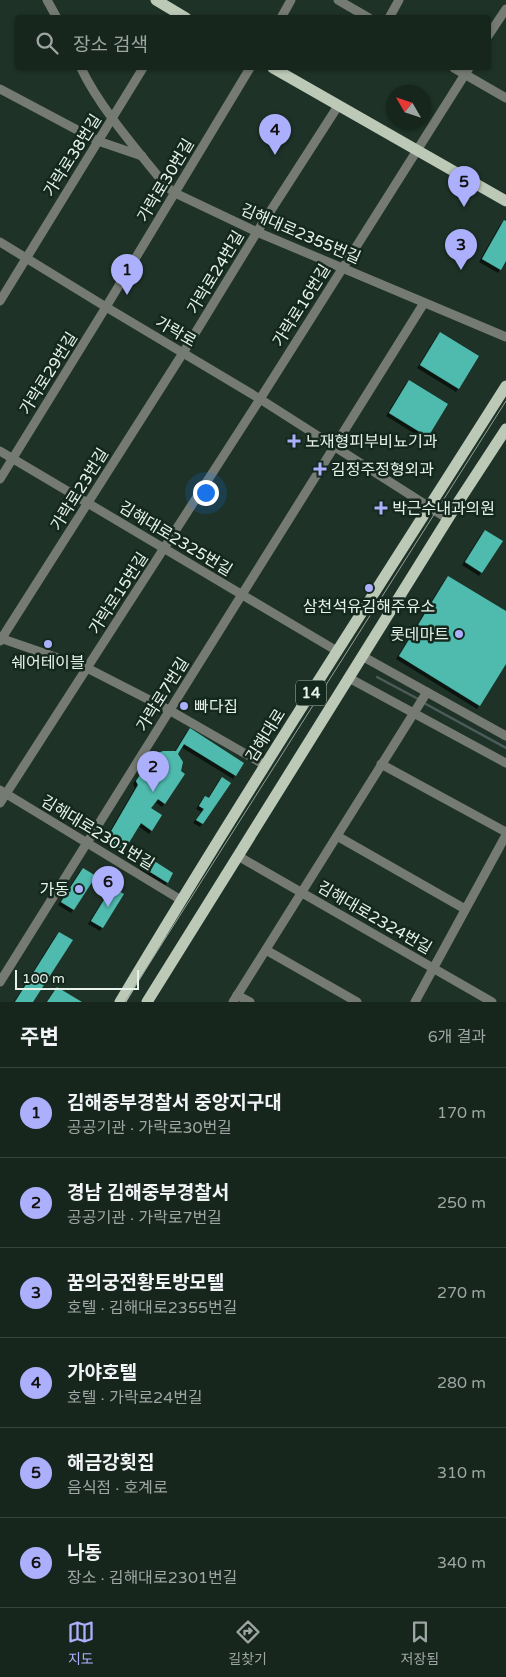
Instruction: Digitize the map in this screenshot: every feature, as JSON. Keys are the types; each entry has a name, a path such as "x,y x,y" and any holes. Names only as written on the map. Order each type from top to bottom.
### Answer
{"main road":[{"path":"156,0 178,15"},
{"path":"277,70 506,201"},
{"name":"김해대로","path":"120,1002 265,765 506,386"},
{"name":"14","path":"147,1002 362,656 506,429"}],"street":[{"path":"283,15 291,0"},
{"path":"338,0 363,15"},
{"path":"391,15 399,0"},
{"path":"52,2 56,15"},
{"path":"491,32 506,9"},
{"name":"김해대로2355번길","path":"82,70 113,118 166,186 175,192 257,232 506,337"},
{"name":"가락로38번길","path":"0,301 142,70"},
{"name":"가락로30번길","path":"106,308 249,70"},
{"path":"467,71 506,98"},
{"name":"가락로16번길","path":"260,399 467,71"},
{"path":"0,89 98,141 142,156"},
{"name":"가락로24번길","path":"183,353 257,232 338,106"},
{"name":"가락로","path":"0,242 27,257 106,308 260,399 448,519"},
{"path":"335,448 424,303"},
{"name":"가락로29번길","path":"0,479 106,308"},
{"name":"가락로23번길","path":"1,639 183,353"},
{"name":"가락로15번길","path":"0,803 3,792 87,668 260,399"},
{"name":"가락로7번길","path":"0,982 335,448"},
{"name":"김해대로2325번길","path":"0,451 337,651"},
{"path":"1,639 87,668 169,710 265,765"},
{"path":"362,656 423,698 506,736"},
{"path":"349,678 506,763"},
{"name":"김해대로2324번길","path":"250,1002 235,998 423,698"},
{"name":"김해대로2324번길","path":"381,764 506,834 414,1002"},
{"name":"김해대로2301번길","path":"3,792 181,900"},
{"path":"337,836 466,909"},
{"path":"238,856 301,893"},
{"name":"김해대로2324번길","path":"301,893 492,1002"},
{"path":"266,950 357,1002"}],"building":[{"path":"504,220 506,221 506,261 501,270 482,259"},
{"path":"440,332 479,356 459,389 420,365"},
{"path":"409,380 448,404 428,437 389,413"},
{"path":"485,530 503,541 482,573 465,562"},
{"name":"롯데마트","path":"448,576 506,611 506,664 480,706 399,656"},
{"path":"190,728 244,763 236,776 184,744 178,754 183,762 181,771 185,774 165,804 158,799 151,808 162,815 152,831 141,823 124,851 106,840 138,785 136,781 153,755 163,751 176,751"},
{"path":"222,777 231,783 203,824 196,820 204,809 199,806 205,796 209,798"},
{"path":"148,857 173,873 168,883 142,867"},
{"name":"가동","path":"83,868 96,876 74,910 61,902"},
{"path":"112,887 124,894 103,928 91,921"},
{"path":"59,932 73,940 33,1002 15,1002"},
{"path":"57,987 82,1002 47,1002"}],"waterway":[{"path":"377,677 420,700"},
{"path":"424,703 506,748"}],"tram line":[{"path":"125,1002 506,401"}],"place":[{"name":"가야호텔","path":"275,155"},
{"name":"해금강횟집","path":"464,207"},
{"name":"꿈의궁전황토방모텔","path":"461,270"},
{"name":"김해중부경찰서 중앙지구대","path":"127,295"},
{"name":"노재형피부비뇨기과","path":"294,441"},
{"name":"김정주정형외과","path":"320,469"},
{"name":"박근수내과의원","path":"381,508"},
{"name":"삼천석유김해주유소","path":"369,588"},
{"name":"롯데마트","path":"459,634"},
{"name":"쉐어테이블","path":"48,644"},
{"name":"빠다집","path":"184,706"},
{"name":"경남 김해중부경찰서","path":"153,792"},
{"name":"가동","path":"79,889"},
{"name":"나동","path":"108,907"}]}
